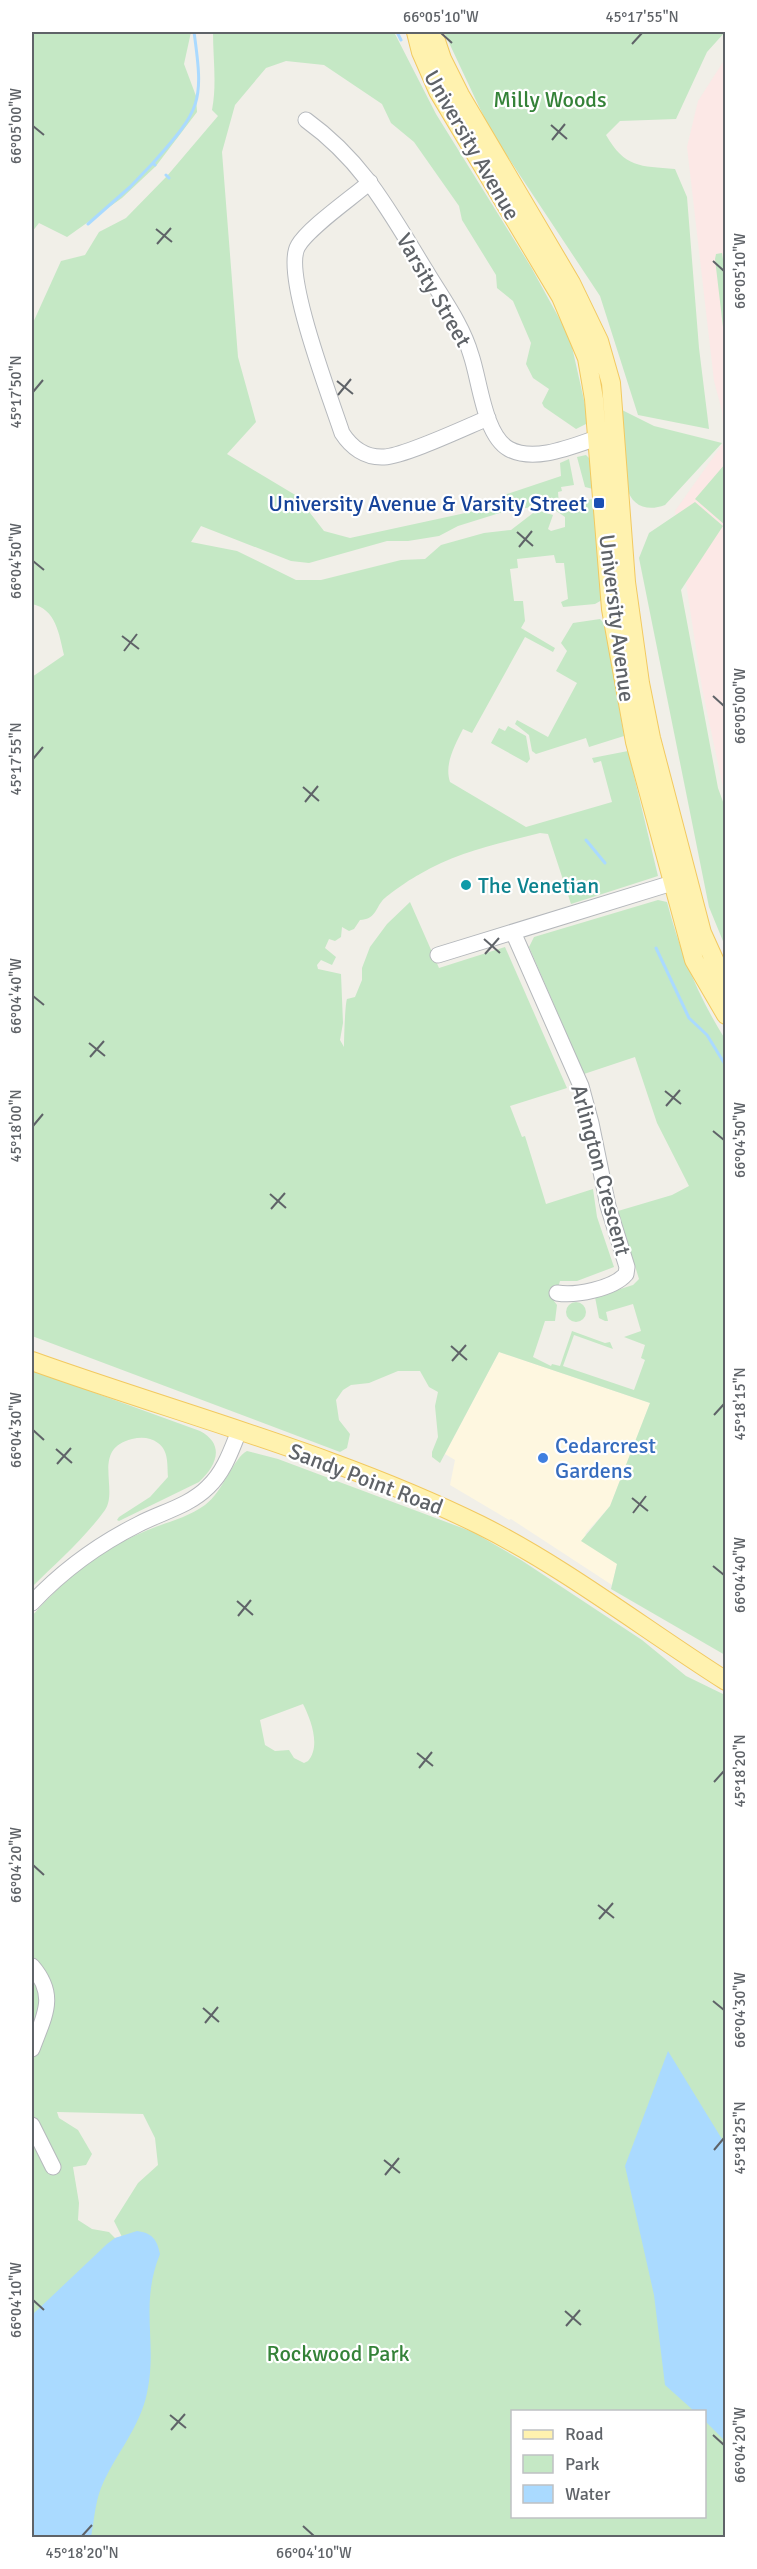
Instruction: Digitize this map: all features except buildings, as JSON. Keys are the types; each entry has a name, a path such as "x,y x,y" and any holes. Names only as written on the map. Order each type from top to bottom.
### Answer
{"main road":[{"name":"University Avenue","path":"416,32 421,52 438,91 561,297 580,338 606,435 634,647 694,960 726,1015"},
{"name":"University Avenue","path":"433,32 442,59 460,95 593,325 610,383 606,435"},
{"name":"University Avenue","path":"680,880 726,986"},
{"name":"Sandy Point Road","path":"32,1361 362,1475 482,1526 534,1556 726,1681"}],"street":[{"name":"Varsity Street","path":"306,120 333,140 370,182 459,325 471,354 488,418 499,440 516,452 545,453 606,435"},
{"path":"370,182 299,243 294,261 300,302 342,433 354,448 363,453 384,457 488,418"},
{"path":"438,955 680,880"},
{"name":"Arlington Crescent","path":"513,932 580,1086 591,1123 610,1216 627,1267 626,1274 617,1282 575,1295 557,1293"},
{"path":"32,1603 58,1577 97,1548 142,1522 198,1496 209,1486 226,1463 239,1431"},
{"path":"32,1966 44,1983 48,1997 45,2014 32,2049"},
{"path":"32,2126 52,2167"}],"shaded area":[{"path":"725,59 725,797 702,688 675,511 724,442 722,411 714,381 687,147 698,101"},
{"path":"499,1352 650,1403 610,1506 585,1534 617,1564 612,1585 511,1519 509,1520 450,1485 455,1460 445,1454"}],"green space":[{"path":"32,32 191,32 184,64 196,96 197,112 156,166 122,198 67,237 39,223 32,232"},
{"path":"213,32 394,32 436,114 531,267 570,338 588,418 586,424 576,429 544,407 542,403 549,389 533,378 526,364 531,343 513,301 497,288 496,275 462,220 459,206 414,142 391,123 382,104 324,65 286,61 266,68 235,105 222,152 238,357 256,422 227,454 297,496 324,531 350,538 493,507 504,495 561,476 560,463 569,459 574,485 561,487 562,491 558,492 559,505 593,499 602,600 595,604 563,607 561,602 568,599 564,563 556,563 554,555 517,559 518,568 510,569 514,601 523,601 525,621 521,628 555,648 553,652 525,637 472,733 463,729 451,755 448,768 450,782 526,827 612,802 601,761 594,763 592,758 628,751 658,876 571,904 548,834 540,833 494,845 434,866 400,886 382,901 372,916 360,920 354,929 349,931 342,927 341,937 335,941 329,939 325,948 336,957 332,965 321,960 317,965 318,969 341,974 343,1023 340,1040 344,1047 347,999 355,997 362,980 362,968 370,947 387,924 410,902 439,968 505,947 567,1088 510,1106 522,1137 525,1136 546,1204 593,1189 597,1217 614,1267 577,1281 560,1281 554,1301 557,1305 555,1321 545,1321 533,1357 551,1366 552,1364 560,1366 572,1331 605,1343 610,1342 613,1349 574,1335 563,1366 634,1390 645,1360 641,1358 645,1345 624,1337 641,1331 633,1304 606,1312 608,1321 605,1321 599,1318 595,1297 633,1285 639,1279 618,1211 672,1195 689,1186 657,1123 635,1057 584,1074 529,947 534,937 658,900 667,902 691,973 725,1039 725,1655 611,1589 617,1564 581,1541 610,1506 650,1403 499,1352 440,1463 432,1457 438,1437 435,1406 438,1392 429,1387 420,1371 398,1371 369,1383 351,1385 343,1390 336,1400 339,1420 350,1434 347,1448 340,1452 32,1336 32,677 64,655 58,631 51,617 46,611 32,604 32,325 61,261 85,255 99,232 126,218 167,176 218,116 212,110 215,81","holes":["541,500 565,517 565,527 551,531 548,529 553,515 537,510 511,530 484,533 441,545 425,559 401,560 321,580 296,580 237,551 191,542 201,526 291,561 309,563 387,541 408,541 439,536 458,526 516,508 527,508"]},
{"name":"Milly Woods","path":"444,32 725,32 707,52 676,119 620,121 606,135 620,154 634,163 675,169 687,197 699,348 709,429 638,415 600,296 490,130"},
{"path":"722,253 726,279 725,344 715,259 716,254"},
{"path":"622,410 654,426 722,443 665,505 652,508 641,506 632,499 627,487"},
{"path":"586,455 590,459 593,489 585,487 577,457"},
{"path":"725,464 726,523 725,525 695,499"},
{"path":"695,502 723,526 681,590 718,788 726,810 725,946 709,907 639,558 649,533"},
{"path":"600,619 605,624 624,736 589,747 586,738 536,754 532,751 529,735 515,724 517,720 548,737 577,683 556,671 567,651 561,643 573,623"},
{"path":"508,726 526,736 530,759 527,763 491,743 499,728 505,731"},
{"path":"576,1302 583,1305 586,1312 583,1319 576,1322 569,1319 566,1312 569,1305"},
{"path":"32,1370 200,1431 213,1443 216,1456 214,1463 199,1482 119,1521 117,1520 119,1517 150,1497 168,1477 166,1454 158,1443 142,1438 120,1444 112,1451 109,1460 109,1491 105,1510 79,1541 32,1587"},
{"name":"Rockwood Park","path":"247,1451 278,1459 473,1532 521,1560 642,1640 686,1676 725,1695 725,2537 32,2538 32,1616 69,1579 110,1549 125,1540 190,1514 205,1505 217,1492 237,1460","holes":["303,1704 312,1725 314,1748 308,1761 304,1763 294,1758 289,1750 275,1751 265,1745 260,1720","57,2112 143,2114 155,2138 158,2165 138,2183 114,2221 122,2237 115,2238 109,2232 92,2229 78,2220 79,2203 73,2167 86,2165 92,2154 78,2130 59,2118"]}],"water":[{"path":"668,2051 725,2144 725,2441 706,2422 706,2410 693,2410 665,2385 654,2295 625,2166"},
{"path":"137,2231 153,2238 160,2254 151,2291 150,2375 144,2406 101,2488 91,2537 32,2537 32,2315 107,2244 115,2238"}],"waterway":[{"path":"155,165 153,163 190,117 195,104 199,75 194,32"},
{"path":"397,32 401,40"},
{"path":"88,224 153,163"},
{"path":"166,175 169,178"},
{"path":"586,840 605,863"},
{"path":"656,948 689,1018 707,1035 726,1066"}],"place":[{"name":"University Avenue & Varsity Street","path":"599,503"},
{"name":"The Venetian","path":"466,885"},
{"name":"Cedarcrest Gardens","path":"543,1458"}]}
